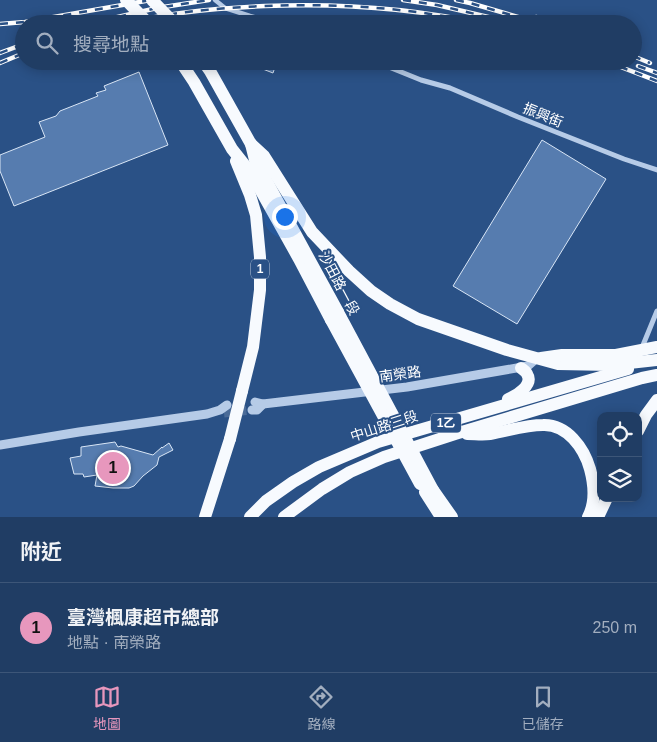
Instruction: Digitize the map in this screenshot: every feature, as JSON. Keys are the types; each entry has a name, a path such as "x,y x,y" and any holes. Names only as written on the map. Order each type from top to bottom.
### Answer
{"main road":[{"path":"126,0 140,15"},
{"path":"152,0 166,15"},
{"name":"沙田路一段","path":"186,70 232,149 256,216 260,257 260,290 254,338 230,439 205,517"},
{"name":"沙田路一段","path":"209,70 250,144 255,160 334,316 429,491 441,517"},
{"path":"250,144 264,156 312,232 348,271 371,291 418,319 506,350 558,364 611,366 657,361"},
{"name":"沙田路一段","path":"232,149 251,173 299,259 334,316"},
{"path":"536,358 562,355 616,355 657,347"},
{"name":"中山路三段","path":"250,517 266,501 319,467 378,442 657,361"},
{"path":"489,410 522,392 529,378 527,373 521,368"},
{"name":"1乙","path":"455,434 657,375"},
{"path":"642,423 657,400"},
{"path":"284,517 322,489 350,472 384,457 455,434 488,435 525,426 545,424 558,428 569,435 586,456 593,486 593,501 588,517"},
{"name":"沙田路一段","path":"429,491 452,517"},
{"path":"598,517 605,502"}],"street":[{"path":"216,0 225,8 247,15"},
{"name":"振興街","path":"396,70 421,80 450,88 606,152 657,170"},
{"path":"640,351 657,311"},
{"name":"南榮路","path":"256,406 407,387 521,368 528,366 536,358"},
{"path":"0,445 206,414 224,409"}],"building":[{"path":"139,72 168,145 14,206 0,171 0,155 45,137 39,122 56,116 60,111 98,96 96,93 106,90 104,86"},
{"path":"542,140 606,179 517,324 453,286"},
{"path":"115,442 118,447 121,446 153,455 169,443 173,450 159,457 157,465 134,486 129,488 95,486 97,475 84,477 83,474 74,474 70,458 81,456 81,447"}],"tunnel":[{"path":"224,413 252,410"}],"railway":[{"path":"65,15 151,0"},
{"path":"126,15 209,0"},
{"path":"403,0 437,5 480,15"},
{"path":"456,0 511,15"},
{"path":"164,15 211,9 293,5 348,6 403,10 436,15"},
{"path":"0,24 15,23"},
{"path":"0,53 15,47"},
{"path":"0,63 15,57"},
{"path":"642,60 650,63"},
{"path":"642,67 657,73"},
{"path":"628,70 657,81"}],"place":[{"name":"臺灣楓康超市總部","path":"113,468"}]}
